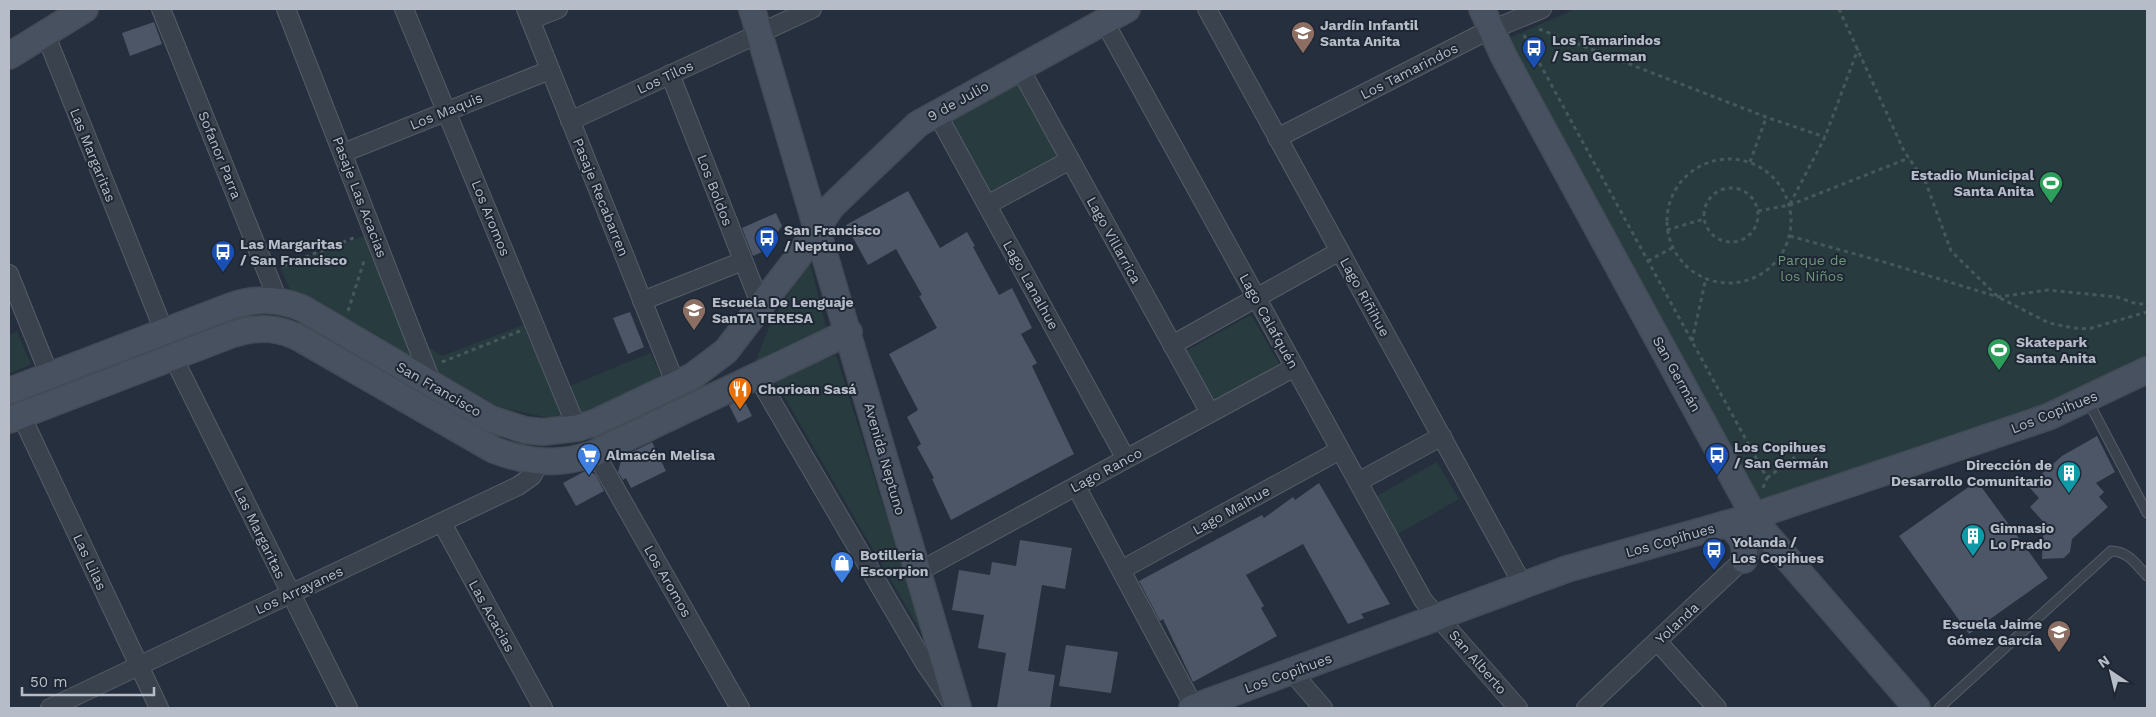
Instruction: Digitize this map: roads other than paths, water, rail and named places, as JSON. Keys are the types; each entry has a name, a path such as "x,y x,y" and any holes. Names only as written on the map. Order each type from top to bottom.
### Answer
{"main road":[{"path":"9,56 85,9"},
{"name":"Avenida Neptuno","path":"752,9 849,332 957,708"},
{"name":"9 de Julio","path":"817,228 842,194 902,138 936,112 1127,9"},
{"name":"San Germán","path":"1486,19 1504,57 1763,521 1917,708"},
{"name":"San Francisco","path":"9,391 49,374 242,302 278,300 302,308 430,377 491,419 508,425 543,432 577,428 594,423 704,370 726,351 817,228"},
{"name":"San Francisco","path":"15,418 245,330 257,328 281,330 303,340 479,443 510,456 540,462 568,461 596,454 849,332"},
{"name":"Los Copihues","path":"1193,708 1568,569 1725,524 1763,521 2048,417 2147,370"},
{"path":"1725,524 1732,528 1741,538 1745,552 1744,560"}],"street":[{"name":"Sofanor Parra","path":"162,9 278,300"},
{"name":"Pasaje Las Acacias","path":"286,9 430,377"},
{"name":"Los Aromos","path":"404,9 577,428"},
{"path":"528,14 558,9"},
{"name":"Los Tilos","path":"570,121 812,9"},
{"name":"Lago Riñihue","path":"1207,9 1523,585"},
{"name":"Los Tamarindos","path":"1278,138 1486,19 1515,19 1542,9"},
{"name":"Pasaje Recabarren","path":"528,14 676,385"},
{"name":"Lago Calafquén","path":"1104,21 1423,600 1438,617"},
{"name":"Las Margaritas","path":"45,33 164,332"},
{"name":"Lago Villarrica","path":"1019,68 1210,413"},
{"name":"Los Maquis","path":"342,153 550,70"},
{"name":"Los Boldos","path":"670,74 761,306"},
{"name":"Lago Lanalhue","path":"936,112 1126,459"},
{"path":"988,205 1070,160"},
{"path":"1172,345 1340,251"},
{"path":"642,302 743,261"},
{"path":"9,274 49,374"},
{"name":"Las Margaritas","path":"173,357 348,708"},
{"name":"Lago Ranco","path":"918,572 1295,368"},
{"name":"Avenida Neptuno","path":"757,376 924,662 957,708"},
{"name":"Las Lilas","path":"15,418 140,666 159,708"},
{"path":"1358,482 1442,436"},
{"name":"Lago Maihue","path":"1121,570 1340,450"},
{"name":"Los Aromos","path":"596,454 740,708"},
{"name":"Los Arrayanes","path":"50,708 518,486 532,476 540,462"},
{"path":"1076,486 1193,708"},
{"name":"Yolanda","path":"1586,708 1744,560 1763,521"},
{"name":"Las Acacias","path":"442,523 543,708"},
{"name":"San Alberto","path":"1438,617 1518,708"},
{"path":"1657,641 1717,708"},
{"path":"1291,671 1323,708"}],"lane":[{"path":"2087,400 2147,513"},
{"path":"1939,708 2110,551 2119,551 2129,556 2147,576"}],"place":[{"name":"Jardín Infantil Santa Anita","path":"1303,54"},
{"name":"Los Tamarindos / San German","path":"1534,69"},
{"name":"Estadio Municipal Santa Anita","path":"2051,204"},
{"name":"San Francisco / Neptuno","path":"767,259"},
{"name":"Las Margaritas / San Francisco","path":"223,273"},
{"name":"Escuela De Lenguaje SanTA TERESA","path":"694,331"},
{"name":"Skatepark Santa Anita","path":"1999,371"},
{"name":"Chorioan Sasá","path":"740,410"},
{"name":"Almacén Melisa","path":"589,476"},
{"name":"Los Copihues / San Germán","path":"1717,476"},
{"name":"Dirección de Desarrollo Comunitario","path":"2069,494"},
{"name":"Gimnasio Lo Prado","path":"1973,557"},
{"name":"Yolanda / Los Copihues","path":"1714,571"},
{"name":"Botilleria Escorpion","path":"842,584"},
{"name":"Escuela Jaime Gómez García","path":"2059,653"}],"park label":[{"name":"Parque de los Niños","path":"1812,268"}]}
